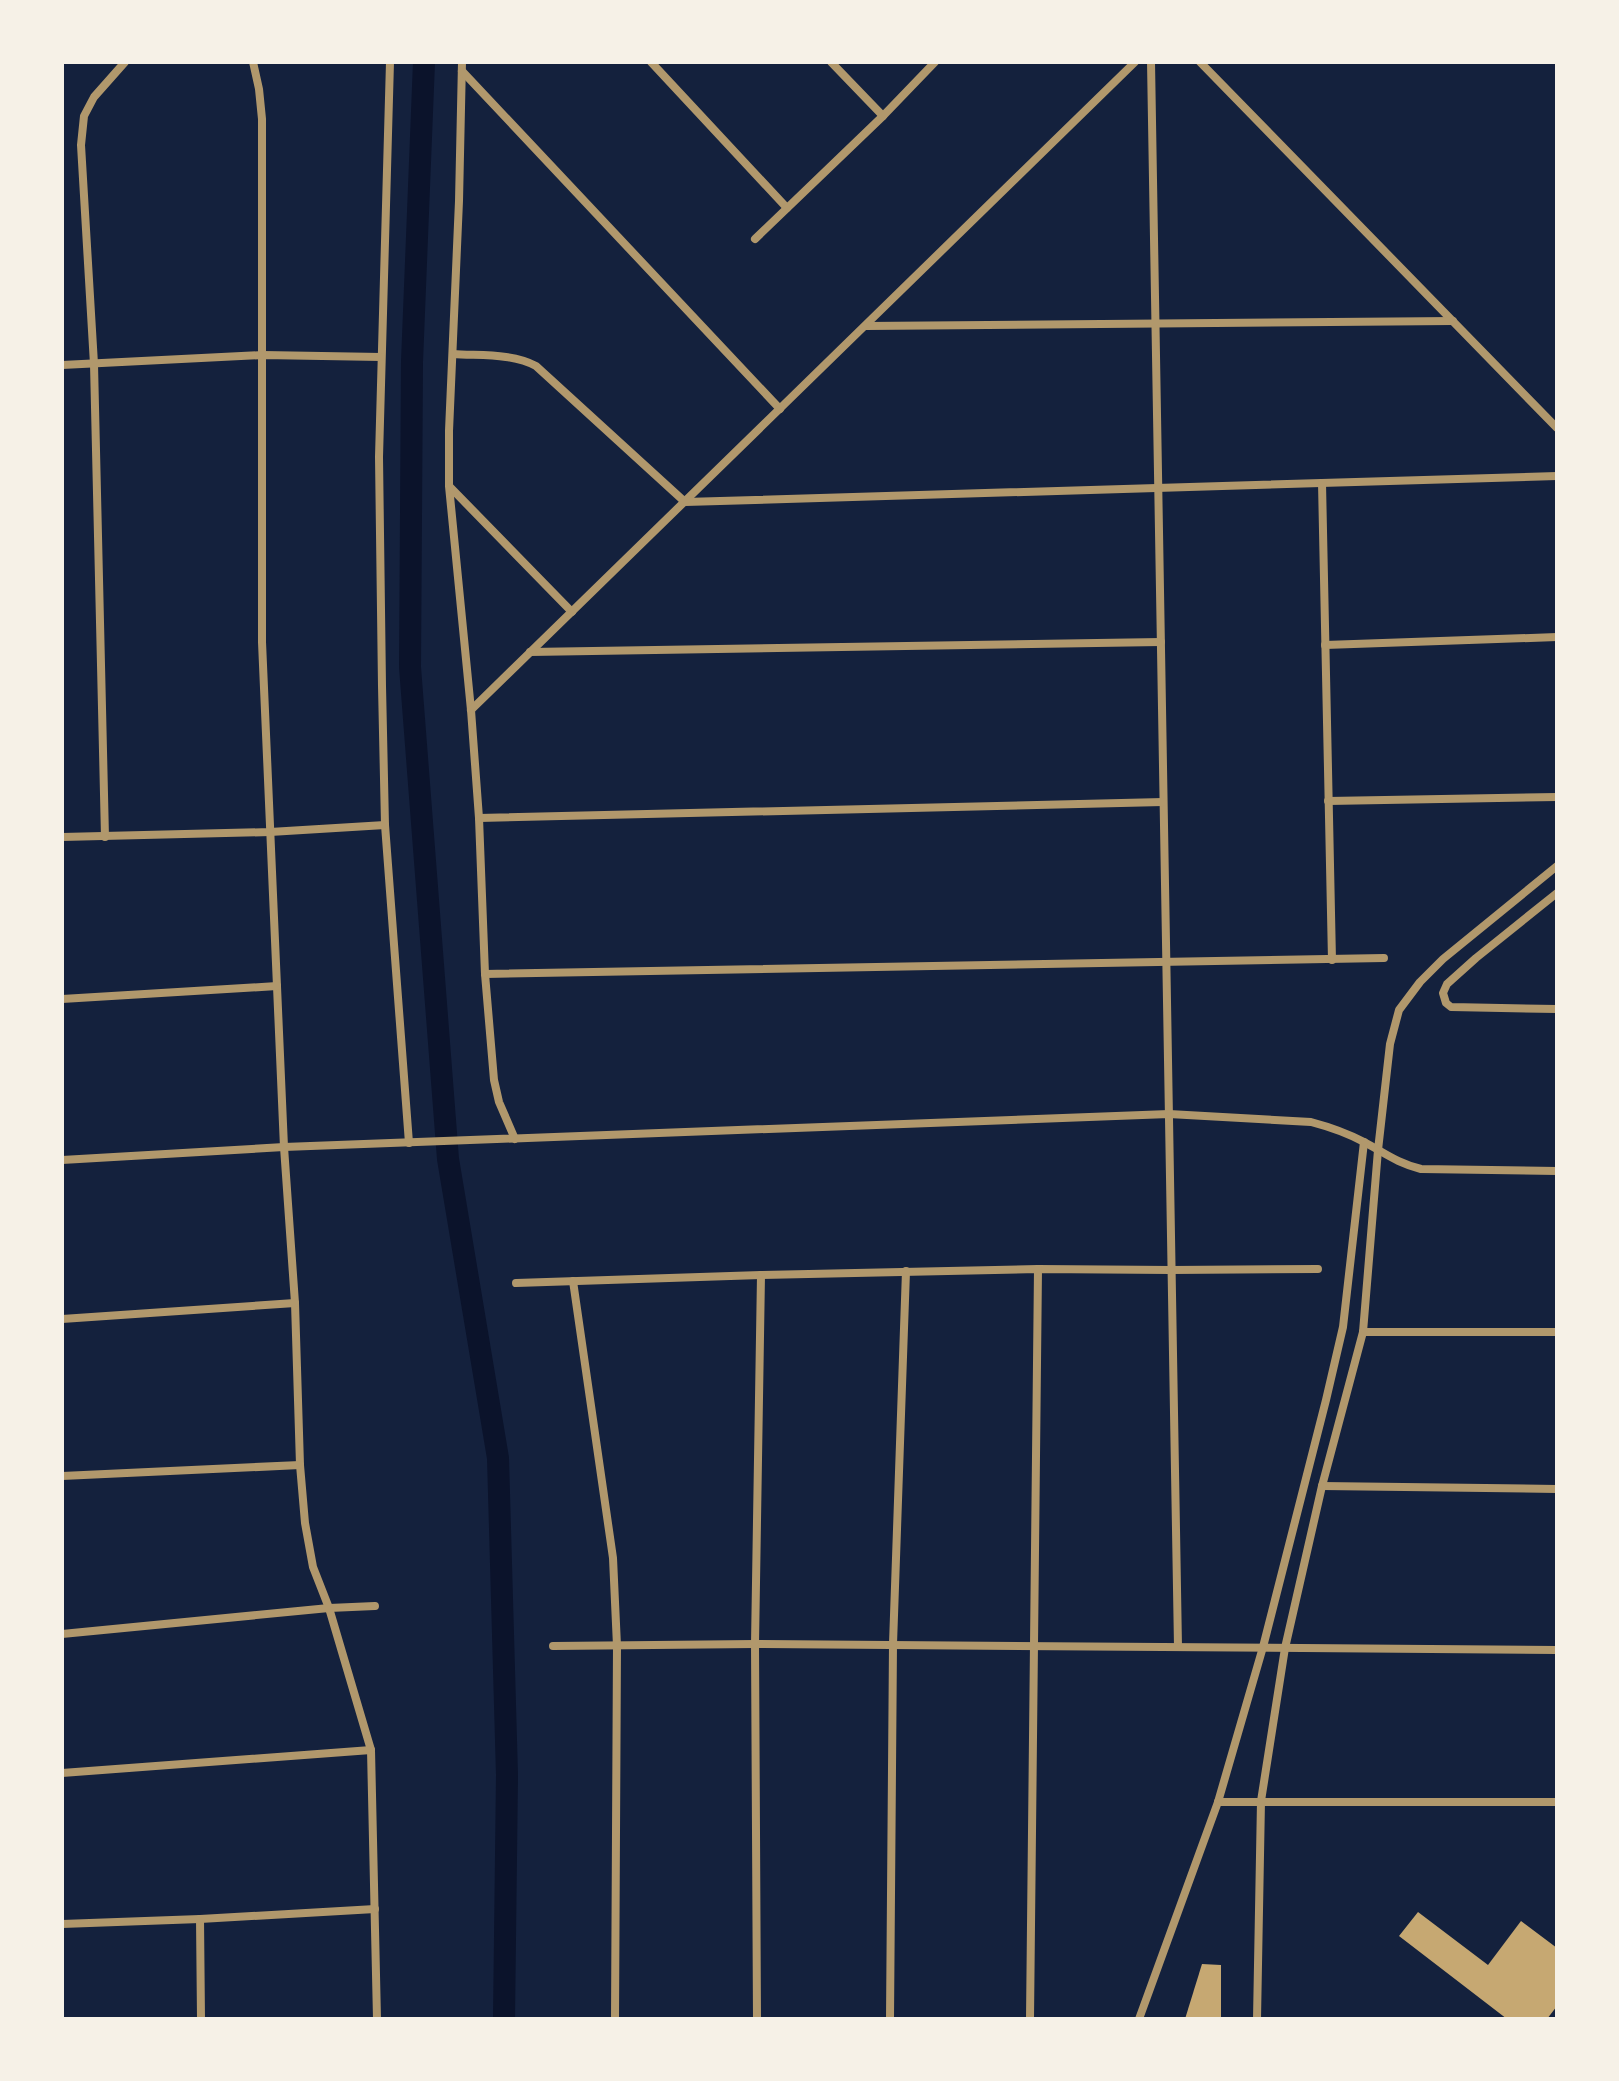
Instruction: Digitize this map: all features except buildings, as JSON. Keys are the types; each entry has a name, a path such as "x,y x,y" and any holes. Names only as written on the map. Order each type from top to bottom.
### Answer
{"street":[{"path":"105,837 94,364 81,145 84,116 94,97 125,62"},
{"path":"253,62 262,119 262,642 284,1147 295,1303 300,1465 313,1567 329,1608 371,1750 377,2019"},
{"path":"390,62 381,357 380,552 385,825 409,1143"},
{"path":"651,62 787,208"},
{"path":"831,62 883,116"},
{"path":"755,239 935,62"},
{"path":"471,710 1135,62"},
{"path":"1151,62 1178,1647"},
{"path":"1200,62 1557,428"},
{"path":"462,66 780,409"},
{"path":"462,66 449,486 471,710 485,974 494,1080 499,1102 515,1139"},
{"path":"866,326 1453,321"},
{"path":"453,354 525,360 536,366 685,502 1557,476"},
{"path":"62,365 263,355 381,357"},
{"path":"1322,483 1332,960"},
{"path":"449,486 572,612"},
{"path":"1325,645 1557,637"},
{"path":"530,652 1161,642"},
{"path":"1328,801 1557,797"},
{"path":"479,818 1163,802"},
{"path":"62,837 270,832 385,825"},
{"path":"1257,2019 1261,1801 1285,1648 1322,1486 1363,1332 1390,1044 1399,1010 1420,982 1443,959 1557,866"},
{"path":"1557,893 1476,958 1447,984 1443,993 1451,1007 1557,1009"},
{"path":"485,974 1384,958"},
{"path":"62,999 277,986"},
{"path":"62,1160 284,1147 1169,1114 1311,1122 1333,1127 1404,1165 1421,1169 1557,1171"},
{"path":"1139,2019 1218,1802 1263,1647 1343,1327 1364,1142"},
{"path":"1030,2019 1038,1269"},
{"path":"516,1283 906,1271 1318,1269"},
{"path":"890,2019 893,1644 906,1271"},
{"path":"757,2019 755,1644 761,1275"},
{"path":"573,1281 613,1558 617,1646 615,2019"},
{"path":"62,1319 295,1303"},
{"path":"1363,1332 1557,1332"},
{"path":"62,1476 300,1465"},
{"path":"1322,1486 1557,1489"},
{"path":"62,1634 375,1606"},
{"path":"553,1646 893,1644 1557,1650"},
{"path":"62,1773 371,1750"},
{"path":"1218,1802 1557,1802"},
{"path":"62,1924 375,1909"},
{"path":"200,1919 201,2019"}],"waterway":[{"path":"424,62 412,362 410,667 448,1159 498,1458 507,1775 504,2019"}]}
